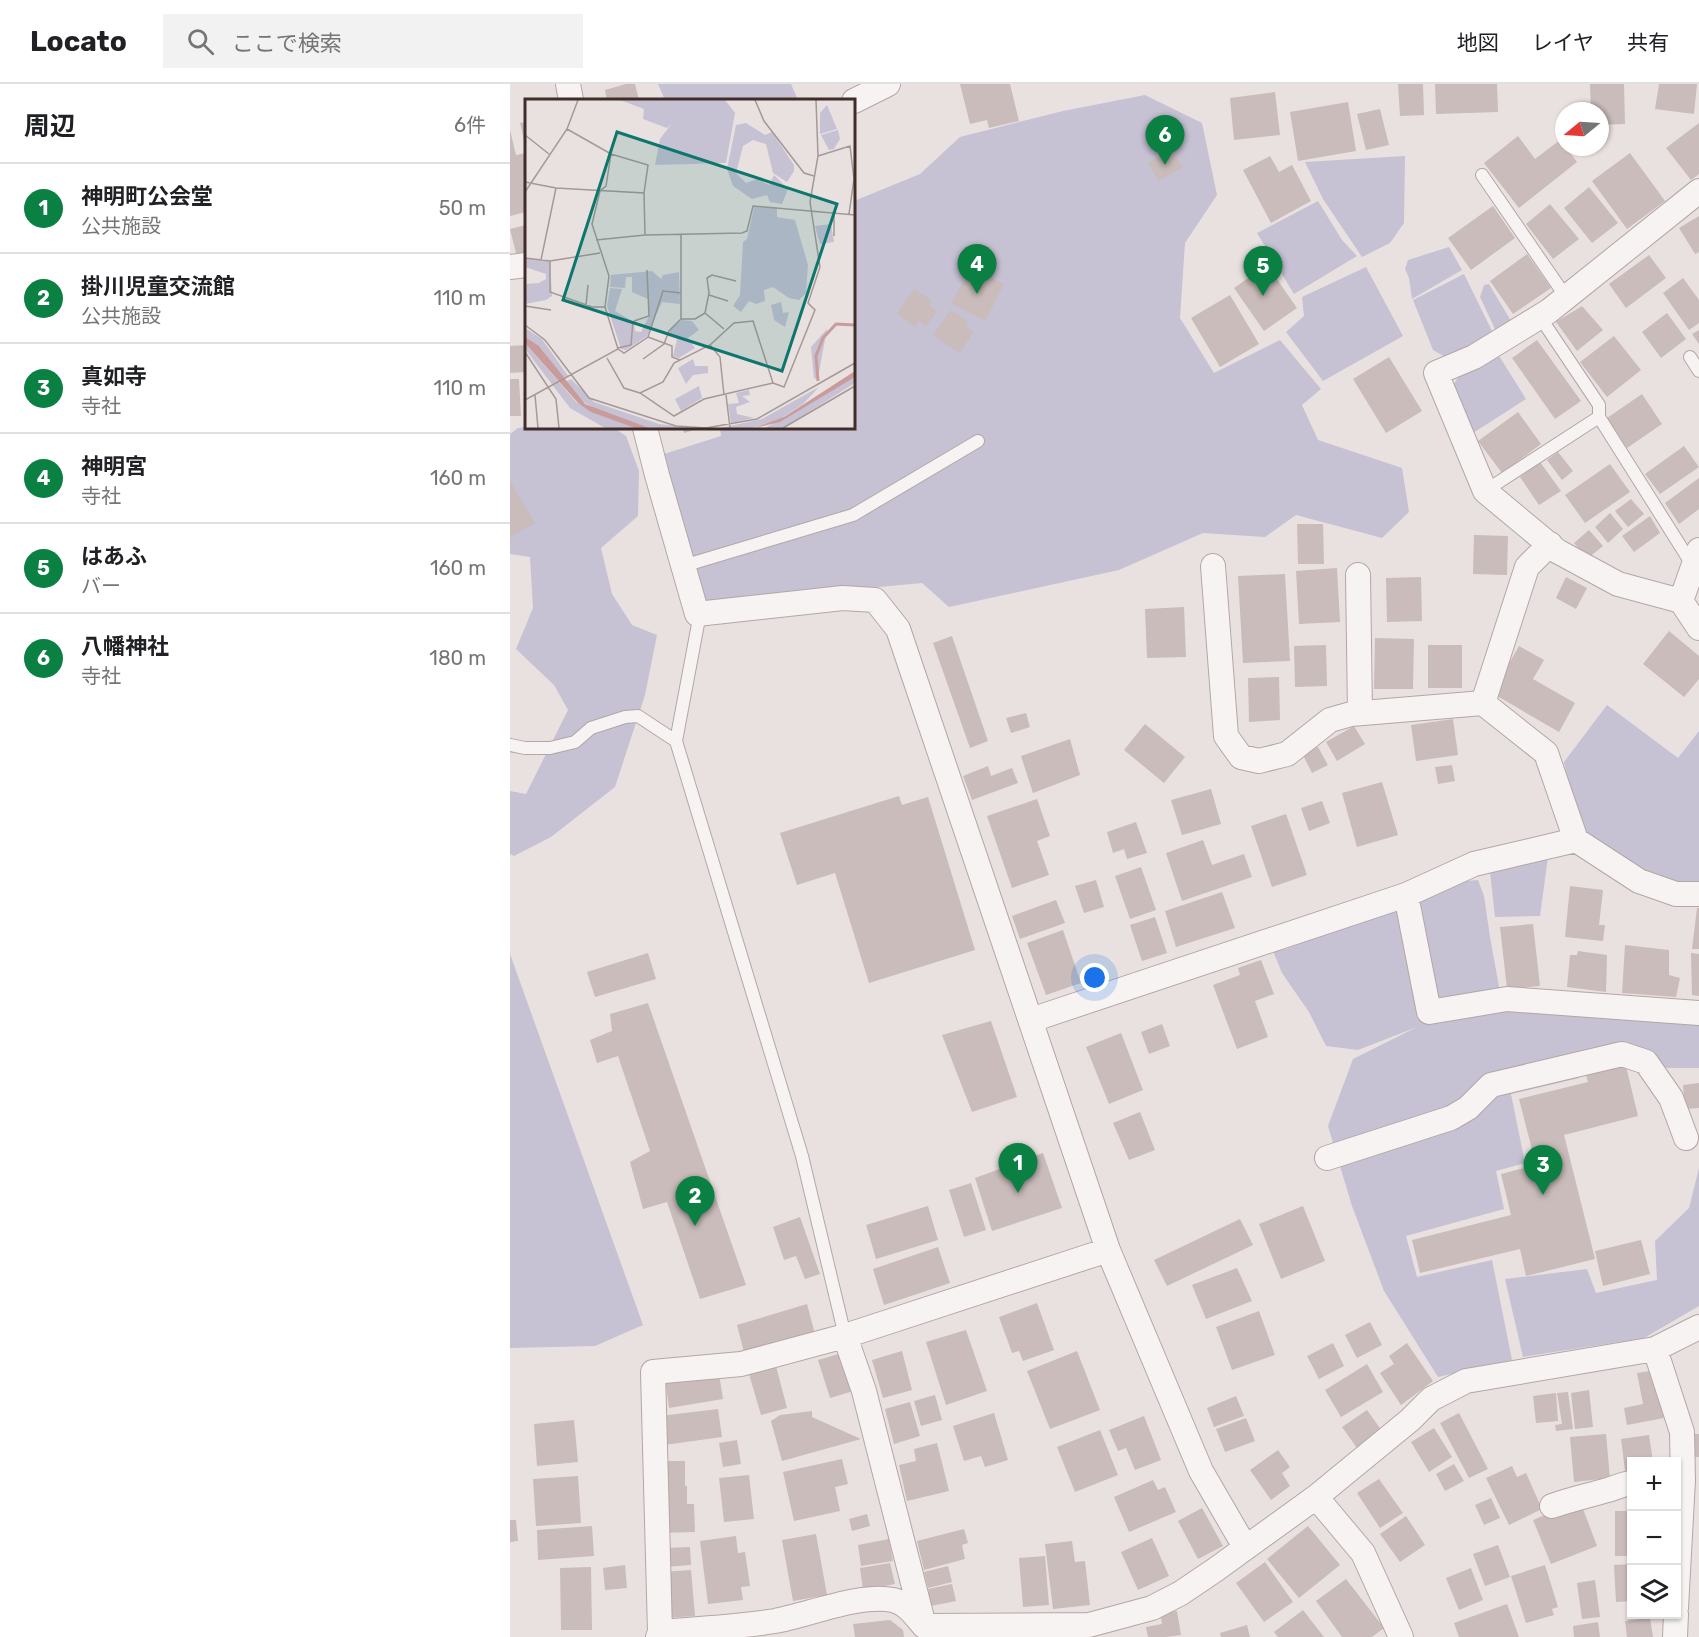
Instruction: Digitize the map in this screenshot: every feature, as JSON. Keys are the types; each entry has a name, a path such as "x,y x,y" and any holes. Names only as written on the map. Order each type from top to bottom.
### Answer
{"street":[{"path":"568,84 571,99"},
{"path":"855,100 888,84"},
{"path":"1699,191 1540,317 1474,357 1436,373 1485,491 1557,551 1618,584 1681,601 1699,628"},
{"path":"510,267 525,265"},
{"path":"645,429 697,614 843,598 875,600 898,629 1108,1250 1201,1471 1245,1547"},
{"path":"1483,703 1527,567 1550,544"},
{"path":"1681,601 1696,558"},
{"path":"1213,567 1226,736 1241,757 1259,761 1287,754 1330,720 1351,714 1483,703 1546,753 1576,840 1639,881 1676,894 1699,894"},
{"path":"1358,575 1360,713"},
{"path":"1031,1020 1406,895 1474,864 1576,840"},
{"path":"1406,895 1429,1011 1507,999 1699,1013"},
{"path":"1327,1158 1451,1118 1468,1108 1491,1085 1622,1054 1646,1062 1671,1098 1686,1140"},
{"path":"925,1632 907,1606 896,1600 880,1598 775,1621 659,1635 652,1372 741,1364 845,1336 1108,1250"},
{"path":"925,1632 1089,1624 1152,1608 1181,1593 1215,1570 1316,1497 1410,1420 1431,1399 1466,1381 1655,1349 1699,1327"},
{"path":"845,1336 864,1391 925,1632"},
{"path":"1655,1349 1682,1432 1681,1457"},
{"path":"1552,1506 1627,1484"},
{"path":"1316,1497 1364,1552 1401,1637"},
{"path":"1678,1565 1679,1511"},
{"path":"1675,1637 1676,1619"}],"lane":[{"path":"1482,175 1566,297"},
{"path":"1540,317 1599,405 1599,417 1696,558"},
{"path":"1690,357 1699,371"},
{"path":"1485,491 1599,417"},
{"path":"683,566 853,515 978,441"},
{"path":"697,614 698,624 676,741 802,1156 845,1336"},
{"path":"510,745 525,748 550,748 575,742 591,728 625,717 638,716 676,741"}],"shaded area":[{"path":"658,84 791,84 798,99 665,99"},
{"path":"1145,95 1202,123 1217,195 1185,243 1180,318 1214,373 1280,340 1321,389 1302,405 1318,440 1402,468 1409,512 1382,538 1296,515 1265,537 1203,533 1119,570 949,607 922,583 704,603 664,454 721,436 720,429 855,429 855,201 920,174 960,137 1063,111"},
{"path":"1405,156 1404,223 1390,243 1362,257 1323,199 1305,162"},
{"path":"1318,201 1342,240 1357,256 1294,294 1257,233"},
{"path":"1449,247 1462,270 1412,299 1409,278 1405,269 1408,260"},
{"path":"1366,267 1403,336 1323,381 1286,332 1304,316 1302,297"},
{"path":"1464,274 1493,333 1447,358 1433,350 1413,300"},
{"path":"1489,284 1514,326 1503,334 1495,329 1480,297 1484,285"},
{"path":"1496,351 1526,399 1473,433 1452,387 1464,368"},
{"path":"518,428 616,429 626,436 639,471 638,516 601,548 612,594 632,625 657,635 645,695 615,787 551,837 514,856 510,854 510,791 526,794 568,710 554,685 516,649 533,608 530,557 510,554 510,434"},
{"path":"1607,705 1678,758 1699,731 1699,884 1653,886 1579,834 1564,762"},
{"path":"1548,857 1540,916 1495,917 1490,872"},
{"path":"1478,880 1484,896 1501,998 1699,1017 1699,1068 1668,1068 1622,1054 1581,1066 1579,1078 1511,1094 1525,1163 1496,1171 1504,1209 1406,1236 1417,1277 1492,1260 1512,1360 1438,1377 1384,1291 1352,1206 1328,1126 1353,1059 1417,1027 1358,1050 1326,1046 1309,1012 1282,973 1273,951 1286,949 1455,882"},
{"path":"510,954 643,1325 595,1346 510,1348"},
{"path":"1699,1168 1699,1306 1644,1338 1523,1357 1505,1279 1587,1269 1596,1293 1657,1280 1655,1241 1689,1208"}],"building":[{"path":"635,84 639,99 607,99 605,90"},
{"path":"960,84 1010,84 1019,121 989,128 987,120 970,124"},
{"path":"1398,84 1423,84 1424,115 1400,116"},
{"path":"1435,84 1497,84 1498,112 1436,114"},
{"path":"1590,84 1624,84 1625,124 1609,125 1609,102 1591,102"},
{"path":"1659,84 1697,84 1694,114 1655,109"},
{"path":"1275,92 1280,135 1234,140 1230,98"},
{"path":"1348,102 1356,151 1298,161 1290,112"},
{"path":"1380,109 1389,145 1366,150 1357,114"},
{"path":"525,122 525,145 520,123"},
{"path":"1699,123 1699,174 1691,180 1666,148"},
{"path":"510,130 516,155 525,153 525,212 510,216"},
{"path":"1518,136 1535,159 1555,144 1555,156 1573,156 1577,162 1519,208 1484,163"},
{"path":"1171,149 1183,167 1159,181 1148,163"},
{"path":"1630,153 1665,201 1627,229 1592,181"},
{"path":"1270,156 1279,172 1292,165 1311,201 1271,223 1243,170"},
{"path":"1589,187 1618,223 1592,243 1564,208"},
{"path":"1550,204 1579,239 1553,259 1526,224"},
{"path":"1493,206 1515,238 1471,270 1448,238"},
{"path":"1699,216 1699,252 1695,254 1679,228"},
{"path":"525,225 525,255 517,257 510,229"},
{"path":"1527,254 1551,288 1513,314 1490,281"},
{"path":"1649,255 1666,278 1626,308 1609,284"},
{"path":"1267,265 1297,308 1264,331 1234,288"},
{"path":"982,273 1004,284 985,321 951,303 965,279 976,285"},
{"path":"1683,278 1699,300 1699,323 1689,330 1663,293"},
{"path":"914,289 931,300 930,306 937,311 926,326 919,321 915,327 897,314"},
{"path":"1230,295 1259,344 1220,367 1191,318"},
{"path":"1582,306 1603,330 1577,351 1556,322"},
{"path":"951,310 968,322 966,327 974,332 959,353 933,335"},
{"path":"1667,313 1686,339 1661,358 1642,332"},
{"path":"1699,330 1699,344 1692,334"},
{"path":"1614,336 1641,370 1607,397 1580,362"},
{"path":"1537,340 1581,401 1555,419 1512,358"},
{"path":"525,345 525,372 510,373 510,346"},
{"path":"1389,357 1422,411 1386,433 1353,379"},
{"path":"510,379 519,379 521,416 510,416"},
{"path":"1642,394 1662,424 1627,448 1607,418"},
{"path":"1518,412 1541,444 1502,473 1478,441"},
{"path":"682,429 698,429 684,433"},
{"path":"1684,446 1699,467 1660,494 1645,474"},
{"path":"1558,452 1573,471 1562,480 1547,460"},
{"path":"1540,462 1561,491 1539,505 1520,477"},
{"path":"1610,464 1630,492 1585,523 1565,495"},
{"path":"1699,478 1699,509 1679,524 1665,503"},
{"path":"510,481 535,523 510,537"},
{"path":"1631,499 1644,514 1628,527 1615,511"},
{"path":"1610,513 1623,529 1608,543 1595,527"},
{"path":"1650,516 1660,533 1634,552 1622,536"},
{"path":"1297,524 1323,524 1324,564 1298,564"},
{"path":"1589,530 1603,546 1587,559 1574,543"},
{"path":"1474,535 1508,536 1507,575 1473,574"},
{"path":"1337,568 1340,622 1299,624 1296,571"},
{"path":"1285,574 1290,661 1243,663 1238,576"},
{"path":"1421,577 1422,621 1387,622 1386,578"},
{"path":"1566,577 1587,588 1576,609 1556,598"},
{"path":"1184,607 1186,657 1147,658 1145,609"},
{"path":"1669,631 1699,656 1699,679 1684,697 1643,664"},
{"path":"952,636 988,741 970,748 933,643"},
{"path":"1375,638 1414,639 1413,689 1374,689"},
{"path":"1326,645 1327,686 1295,687 1294,646"},
{"path":"1428,645 1462,645 1462,688 1428,688"},
{"path":"1519,646 1544,660 1533,679 1575,703 1559,732 1492,693"},
{"path":"1279,677 1280,720 1249,722 1248,678"},
{"path":"1026,713 1030,727 1011,733 1006,718"},
{"path":"1453,719 1458,755 1416,761 1411,725"},
{"path":"1145,724 1185,757 1164,783 1124,750"},
{"path":"1354,726 1365,744 1337,761 1326,742"},
{"path":"1070,739 1080,775 1033,793 1021,756"},
{"path":"1318,747 1328,765 1312,773 1303,755"},
{"path":"1452,765 1455,781 1438,784 1435,767"},
{"path":"988,766 991,776 1012,768 1018,783 972,800 963,776"},
{"path":"1382,782 1398,835 1357,847 1342,793"},
{"path":"1211,789 1221,824 1182,835 1171,800"},
{"path":"899,796 902,805 928,797 975,950 869,983 835,873 797,885 780,833"},
{"path":"1037,799 1050,836 1037,841 1049,875 1012,888 987,816"},
{"path":"1322,801 1330,823 1309,831 1301,808"},
{"path":"1286,814 1307,875 1272,887 1251,826"},
{"path":"1136,822 1147,853 1127,859 1124,849 1113,853 1107,832"},
{"path":"1203,840 1212,865 1244,854 1252,877 1182,901 1166,853"},
{"path":"1141,867 1156,910 1130,919 1115,876"},
{"path":"1096,880 1104,907 1084,913 1075,886"},
{"path":"1570,886 1603,890 1599,925 1605,925 1603,941 1565,937"},
{"path":"1222,892 1235,928 1176,947 1165,911"},
{"path":"1056,900 1065,923 1020,939 1012,916"},
{"path":"1697,908 1699,908 1699,949 1692,949"},
{"path":"1155,917 1167,953 1142,961 1130,925"},
{"path":"1533,924 1540,986 1507,989 1500,927"},
{"path":"1063,930 1081,983 1046,995 1027,943"},
{"path":"1625,945 1669,950 1669,975 1680,978 1676,997 1622,993"},
{"path":"1578,951 1607,955 1606,992 1567,987 1570,955 1577,955"},
{"path":"648,953 656,979 595,997 587,972"},
{"path":"1691,953 1699,954 1699,996 1692,995"},
{"path":"1261,960 1274,994 1255,1001 1268,1037 1237,1049 1213,985 1240,975 1238,968"},
{"path":"648,1003 746,1285 700,1299 667,1202 643,1209 630,1162 650,1151 618,1056 597,1063 590,1040 612,1031 610,1014"},
{"path":"991,1021 1017,1097 972,1112 942,1035"},
{"path":"1162,1024 1170,1046 1149,1054 1141,1032"},
{"path":"1121,1033 1143,1090 1109,1104 1086,1047"},
{"path":"1624,1058 1638,1116 1564,1135 1595,1259 1526,1276 1520,1249 1420,1273 1412,1240 1511,1215 1501,1174 1536,1165 1519,1099 1588,1082 1584,1068"},
{"path":"1699,1083 1699,1108 1685,1109 1683,1085"},
{"path":"1140,1112 1155,1150 1129,1160 1113,1123"},
{"path":"1043,1153 1062,1208 992,1231 975,1178"},
{"path":"971,1183 986,1230 964,1237 949,1190"},
{"path":"928,1206 938,1240 876,1259 866,1225"},
{"path":"1303,1206 1325,1261 1281,1279 1259,1224"},
{"path":"800,1217 820,1274 805,1279 796,1256 784,1260 773,1227"},
{"path":"1240,1219 1253,1245 1167,1286 1154,1260"},
{"path":"1641,1240 1650,1274 1603,1286 1595,1251"},
{"path":"938,1247 950,1283 884,1305 873,1269"},
{"path":"1237,1268 1252,1301 1206,1319 1192,1285"},
{"path":"1037,1303 1054,1350 1023,1361 1019,1351 1012,1353 999,1317"},
{"path":"807,1304 816,1338 745,1356 737,1325"},
{"path":"1259,1311 1275,1355 1232,1370 1216,1327"},
{"path":"1370,1322 1382,1345 1357,1358 1345,1335"},
{"path":"966,1330 987,1391 946,1405 926,1342"},
{"path":"1333,1343 1344,1366 1319,1379 1307,1356"},
{"path":"1407,1343 1433,1381 1401,1405 1380,1373 1394,1364 1389,1356"},
{"path":"902,1351 912,1390 883,1398 872,1360"},
{"path":"1077,1351 1100,1410 1050,1429 1027,1371"},
{"path":"845,1352 857,1390 830,1398 818,1360"},
{"path":"1367,1364 1383,1392 1341,1417 1325,1390"},
{"path":"776,1366 787,1408 761,1415 749,1374"},
{"path":"718,1368 723,1399 669,1408 665,1377"},
{"path":"1656,1370 1664,1418 1627,1425 1624,1408 1643,1404 1637,1373"},
{"path":"1589,1390 1593,1427 1575,1429 1571,1393"},
{"path":"1568,1392 1573,1429 1556,1431 1555,1425 1562,1424 1557,1393"},
{"path":"1556,1393 1558,1421 1536,1423 1533,1396"},
{"path":"935,1395 942,1420 921,1426 914,1401"},
{"path":"1236,1396 1244,1416 1214,1427 1207,1408"},
{"path":"910,1402 920,1436 894,1444 885,1409"},
{"path":"718,1409 722,1437 664,1445 660,1416"},
{"path":"1367,1410 1382,1431 1357,1448 1342,1427"},
{"path":"812,1411 812,1417 861,1439 782,1461 771,1421 780,1415"},
{"path":"994,1413 1008,1460 985,1467 981,1456 964,1461 953,1426"},
{"path":"1459,1413 1488,1469 1469,1478 1440,1423"},
{"path":"1144,1416 1161,1460 1135,1470 1126,1448 1118,1451 1109,1430"},
{"path":"1246,1418 1255,1441 1225,1452 1216,1429"},
{"path":"574,1420 578,1462 537,1466 534,1424"},
{"path":"1434,1428 1452,1457 1429,1472 1411,1442"},
{"path":"1100,1430 1118,1475 1075,1492 1057,1447"},
{"path":"1606,1434 1610,1478 1574,1482 1570,1437"},
{"path":"1692,1434 1699,1434 1699,1457 1693,1457"},
{"path":"1649,1435 1652,1457 1627,1457 1627,1478 1626,1478 1621,1439"},
{"path":"737,1440 741,1464 723,1467 719,1443"},
{"path":"937,1443 949,1491 907,1501 899,1465 916,1461 914,1449"},
{"path":"1278,1450 1290,1467 1282,1473 1290,1486 1271,1500 1250,1470"},
{"path":"842,1459 848,1484 835,1487 840,1511 794,1521 783,1472"},
{"path":"658,1461 685,1461 687,1504 694,1504 695,1532 657,1533"},
{"path":"1454,1464 1464,1481 1445,1491 1436,1474"},
{"path":"1512,1466 1517,1477 1526,1473 1542,1509 1509,1525 1486,1478"},
{"path":"749,1475 754,1519 724,1522 719,1478"},
{"path":"578,1476 581,1523 536,1526 533,1479"},
{"path":"1379,1479 1403,1513 1380,1528 1357,1493"},
{"path":"1153,1480 1158,1490 1165,1487 1176,1512 1129,1532 1114,1497"},
{"path":"1491,1498 1500,1518 1484,1525 1475,1505"},
{"path":"1580,1501 1597,1546 1551,1564 1533,1520"},
{"path":"1202,1508 1223,1546 1198,1559 1178,1521"},
{"path":"1615,1511 1627,1511 1627,1556 1615,1556"},
{"path":"867,1514 870,1526 852,1531 849,1519"},
{"path":"1406,1516 1425,1545 1400,1562 1380,1534"},
{"path":"510,1520 516,1520 518,1541 510,1542"},
{"path":"592,1526 594,1556 538,1560 537,1530"},
{"path":"1308,1526 1340,1565 1299,1598 1267,1559"},
{"path":"964,1529 968,1543 962,1545 965,1559 924,1570 917,1541"},
{"path":"816,1534 827,1595 793,1601 782,1540"},
{"path":"736,1536 738,1553 745,1552 750,1586 741,1587 743,1600 708,1604 700,1541"},
{"path":"1152,1538 1169,1576 1138,1590 1121,1552"},
{"path":"889,1539 893,1561 861,1566 858,1545"},
{"path":"1072,1541 1075,1562 1085,1561 1090,1605 1053,1609 1045,1544"},
{"path":"1498,1545 1510,1577 1485,1586 1473,1554"},
{"path":"690,1547 691,1565 666,1567 665,1548"},
{"path":"1045,1556 1049,1605 1023,1607 1019,1558"},
{"path":"1265,1562 1293,1602 1264,1622 1236,1583"},
{"path":"890,1563 895,1584 863,1590 860,1568"},
{"path":"1627,1564 1627,1601 1616,1602 1614,1565"},
{"path":"625,1565 627,1588 605,1590 603,1568"},
{"path":"1545,1565 1558,1607 1552,1609 1554,1615 1526,1623 1511,1576"},
{"path":"948,1566 952,1582 928,1588 924,1572"},
{"path":"591,1567 592,1630 561,1630 560,1568"},
{"path":"1471,1568 1483,1600 1459,1610 1446,1578"},
{"path":"691,1570 695,1616 666,1618 662,1572"},
{"path":"1346,1579 1384,1628 1372,1637 1342,1637 1316,1601"},
{"path":"1595,1580 1600,1617 1582,1619 1577,1583"},
{"path":"952,1584 956,1601 931,1606 928,1589"},
{"path":"1507,1604 1519,1637 1459,1637 1454,1623"},
{"path":"1303,1610 1324,1637 1278,1637 1274,1632"},
{"path":"1177,1611 1181,1635 1148,1637 1146,1627 1162,1624 1160,1613"},
{"path":"1650,1619 1653,1637 1627,1637 1625,1621"},
{"path":"890,1620 903,1630 904,1637 855,1637 853,1624"},
{"path":"1598,1622 1600,1637 1574,1637 1573,1626"},
{"path":"1247,1625 1250,1637 1221,1637 1220,1633"}],"place":[{"name":"八幡神社","path":"1165,165"},
{"name":"神明宮","path":"977,294"},
{"name":"はあふ","path":"1263,296"},
{"name":"神明町公会堂","path":"1018,1193"},
{"name":"真如寺","path":"1543,1195"},
{"name":"掛川児童交流館","path":"695,1226"}]}
